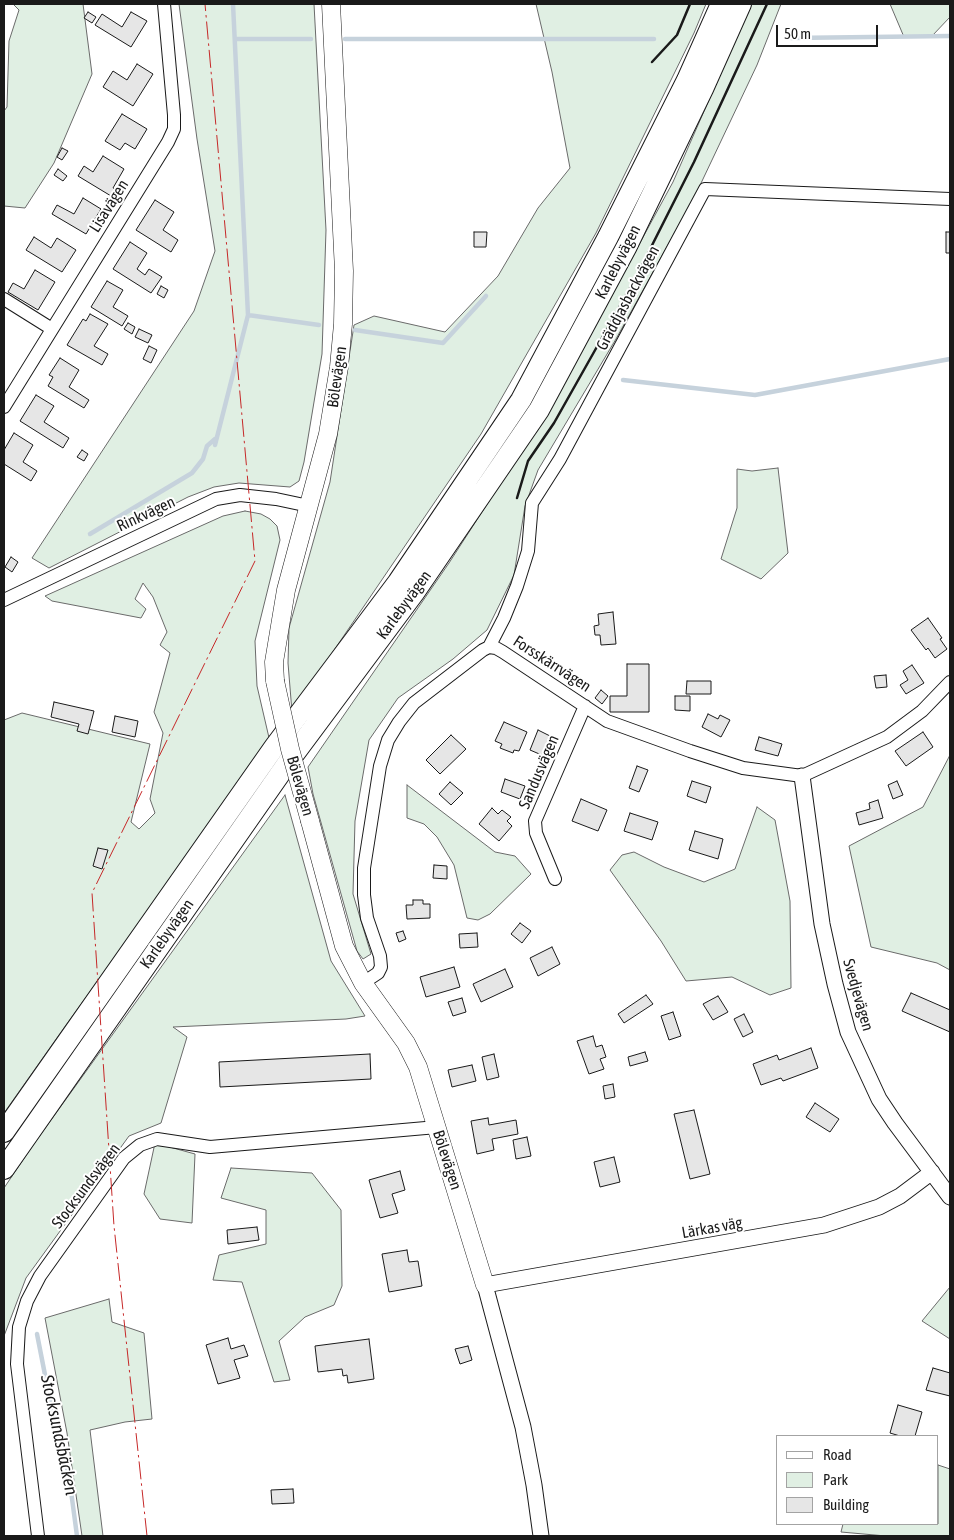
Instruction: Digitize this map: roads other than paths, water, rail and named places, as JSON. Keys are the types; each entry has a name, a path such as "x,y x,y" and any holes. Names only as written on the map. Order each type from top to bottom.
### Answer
{"highway":[{"name":"Karlebyvägen","path":"4,1132 269,754 398,582 521,400 608,237 683,89 721,4"},
{"name":"Karlebyvägen","path":"4,1169 289,761 414,593 539,410 627,246 703,89 741,4"}],"main road":[{"name":"Bölevägen","path":"331,4 344,271 344,324 328,434 286,590 274,662 275,681 290,749 344,946 363,983 396,1028 418,1067 485,1285"}],"street":[{"name":"Lisavägen","path":"4,407 168,142 174,129 164,4"},
{"name":"Gräddjasbackvägen","path":"489,647 514,594 528,551 532,503 560,460 705,189 950,199"},
{"path":"4,299 52,329"},
{"name":"Rinkvägen","path":"4,600 216,499 240,495 276,499 310,506"},
{"name":"Forsskärrvägen","path":"363,983 378,973 381,966 364,895 364,868 380,766 388,740 414,703 489,647 503,652 607,721 743,768 802,776"},
{"path":"802,776 887,737 922,712 950,682"},
{"name":"Sandusvägen","path":"555,879 536,833 535,821 585,706"},
{"name":"Svedjevägen","path":"802,776 822,924 848,1032 880,1099 895,1123 950,1197"},
{"name":"Stocksundsvägen","path":"38,1536 17,1364 19,1327 27,1301 40,1276 124,1158 140,1145 157,1139 210,1147 437,1127"},
{"name":"Lärkas väg","path":"485,1285 824,1225 879,1207 900,1196 932,1172"},
{"name":"Bölevägen","path":"485,1285 523,1428 534,1484 541,1536"}],"waterway":[{"path":"215,445 248,315 233,4"},
{"path":"791,38 950,36"},
{"path":"236,39 311,39"},
{"path":"345,39 654,39"},
{"path":"355,330 443,343 486,296"},
{"path":"248,315 319,325"},
{"path":"623,380 755,395 950,359"},
{"path":"90,534 192,473 203,459 207,446 215,439"},
{"name":"Stocksundsbäcken","path":"37,1334 69,1476 77,1536"}]}
